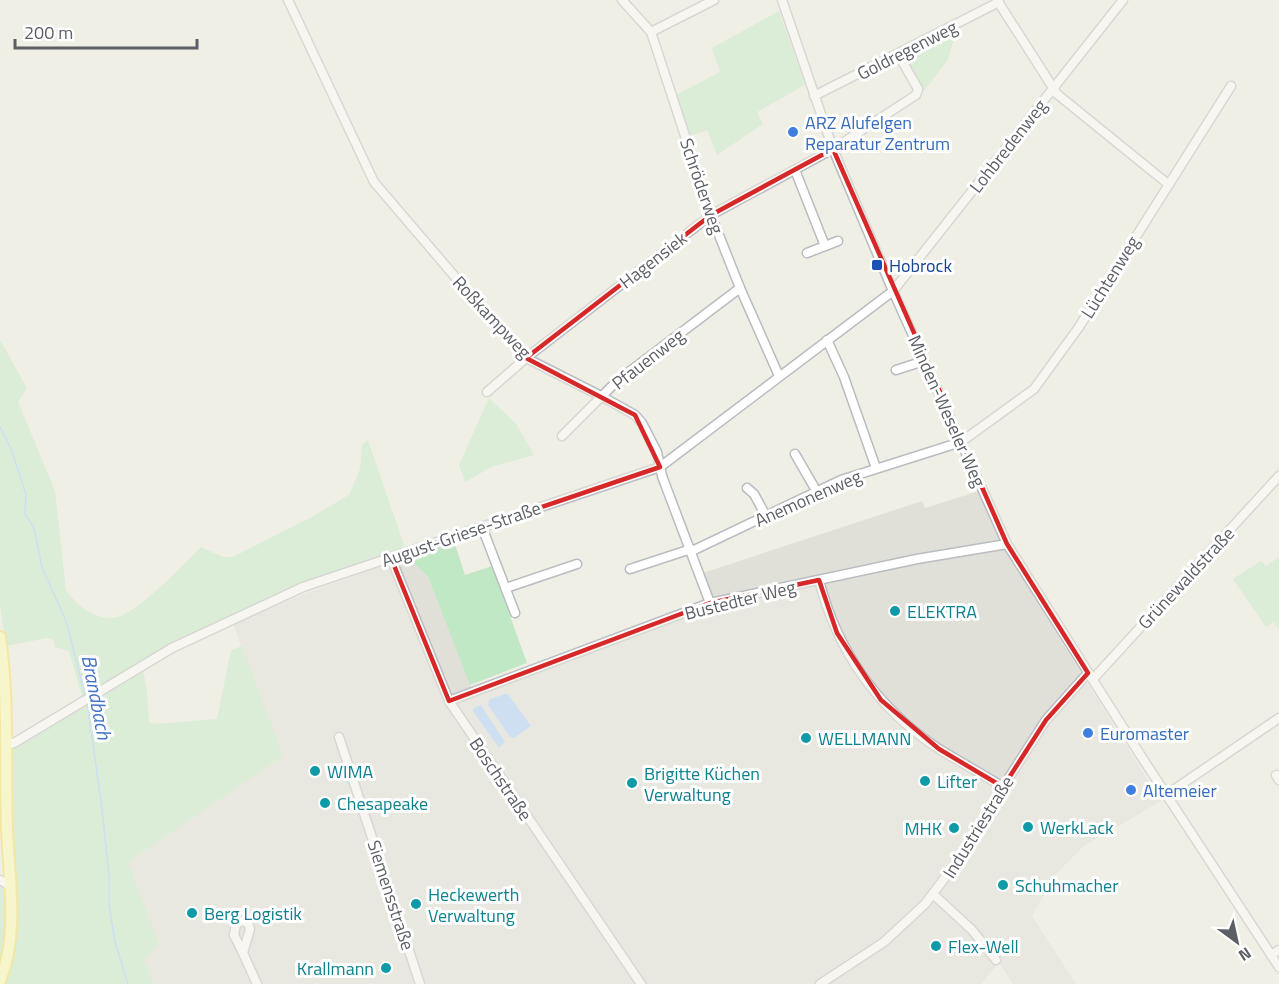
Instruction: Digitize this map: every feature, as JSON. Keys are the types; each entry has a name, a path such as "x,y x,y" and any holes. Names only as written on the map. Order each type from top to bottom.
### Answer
{"main road":[{"path":"0,637 8,744 7,830 11,886 9,944 0,981"}],"street":[{"name":"Roßkampweg","path":"288,0 374,182 526,358 602,396 635,415 642,423 657,452 662,476 710,603"},
{"name":"Schröderweg","path":"622,0 651,32 711,215 779,376"},
{"path":"651,32 703,3 714,0"},
{"name":"Minden-Weseler Weg","path":"782,0 833,149 893,291 1007,544 1166,795 1275,953 1279,968"},
{"name":"Lohbredenweg","path":"893,291 1123,0"},
{"path":"998,1 1058,94 1168,184"},
{"name":"Goldregenweg","path":"814,96 998,1"},
{"name":"Hagensiek","path":"487,392 526,358 711,215 833,149 916,95 918,89 898,54"},
{"name":"Lüchtenweg","path":"961,442 1034,388 1079,327 1231,86"},
{"path":"795,170 825,246"},
{"path":"807,253 838,241"},
{"name":"Pfauenweg","path":"562,436 616,382 740,288"},
{"name":"August-Griese-Straße","path":"8,744 14,743 172,648 303,587 660,467 893,291"},
{"path":"827,340 844,377 876,468"},
{"path":"896,370 924,361"},
{"name":"Anemonenweg","path":"630,569 691,550 842,480 961,442"},
{"path":"795,454 817,492"},
{"name":"Grünewaldstraße","path":"1090,676 1279,476"},
{"path":"747,488 754,494 766,516"},
{"path":"482,527 515,613"},
{"name":"Bustedter Weg","path":"449,701 710,603 917,559 1007,544"},
{"name":"Boschstraße","path":"391,558 449,701 641,984"},
{"path":"507,588 577,564"},
{"path":"819,580 826,609 837,633 863,679 881,700 904,722 939,749 1003,787"},
{"name":"Industriestraße","path":"820,984 884,942 916,914 975,838 1003,787 1046,720 1090,676"},
{"path":"1166,795 1279,718"},
{"name":"Siemensstraße","path":"339,737 420,984"},
{"path":"0,880 11,886"},
{"path":"933,894 972,930 996,960"},
{"path":"243,953 257,984"}],"highlighted area":[{"path":"833,149 1007,544 1088,673 1046,720 1003,787 939,749 881,700 837,633 819,580 710,603 449,701 391,558 660,467 635,415 526,358 711,215"}],"shaded area":[{"path":"979,491 1009,557 1161,801 1084,846 1054,876 1032,916 1076,984 1013,984 999,963 981,984 154,984 144,960 128,862 282,756 233,624 307,593 405,558 428,577 474,694 704,610 711,595 703,573 922,501 925,508"}],"green space":[{"path":"779,11 805,85 757,112 763,124 717,155 707,130 687,137 674,96 720,72 712,48"},
{"path":"958,27 947,61 923,92 904,61 904,56"},
{"path":"0,340 27,388 18,402 55,491 66,590 79,605 91,613 111,618 121,616 145,600 201,547 223,557 233,557 310,518 349,495 360,469 362,445 368,440 405,548 373,561 304,582 166,646 82,697 69,651 55,647 54,640 47,638 6,646 0,605"},
{"path":"489,398 517,425 534,455 491,467 465,482 459,465"},
{"path":"454,541 465,575 492,566 527,663 470,685 428,577 405,558"},
{"path":"1279,557 1279,629 1274,622 1266,627 1233,579 1261,561 1266,566"},
{"path":"242,646 283,756 128,862 159,944 144,960 154,984 4,984 15,918 13,748 143,669 149,722 156,724 217,719 231,650"},
{"path":"2,885 7,888 6,949 0,969 0,888"}],"water":[{"path":"508,694 531,726 514,738 510,737 488,705 489,700"},
{"path":"481,705 505,742 499,748 473,711"}],"waterway":[{"name":"Brandbach","path":"0,427 12,451 26,495 25,514 34,528 42,567 66,621 85,695"},
{"name":"Brandbach","path":"87,702 101,801 109,875 109,904 115,942 128,984"}],"place":[{"name":"ARZ Alufelgen Reparatur Zentrum","path":"793,132"},
{"name":"Hobrock","path":"877,265"},
{"name":"ELEKTRA","path":"895,611"},
{"name":"Euromaster","path":"1088,733"},
{"name":"WELLMANN","path":"806,738"},
{"name":"WIMA","path":"315,771"},
{"name":"Lifter","path":"925,781"},
{"name":"Brigitte Küchen Verwaltung","path":"632,783"},
{"name":"Altemeier","path":"1131,790"},
{"name":"Chesapeake","path":"325,803"},
{"name":"WerkLack","path":"1028,827"},
{"name":"MHK","path":"954,828"},
{"name":"Schuhmacher","path":"1003,885"},
{"name":"Heckewerth Verwaltung","path":"416,904"},
{"name":"Berg Logistik","path":"192,913"},
{"name":"Flex-Well","path":"936,946"},
{"name":"Krallmann","path":"386,968"}]}
